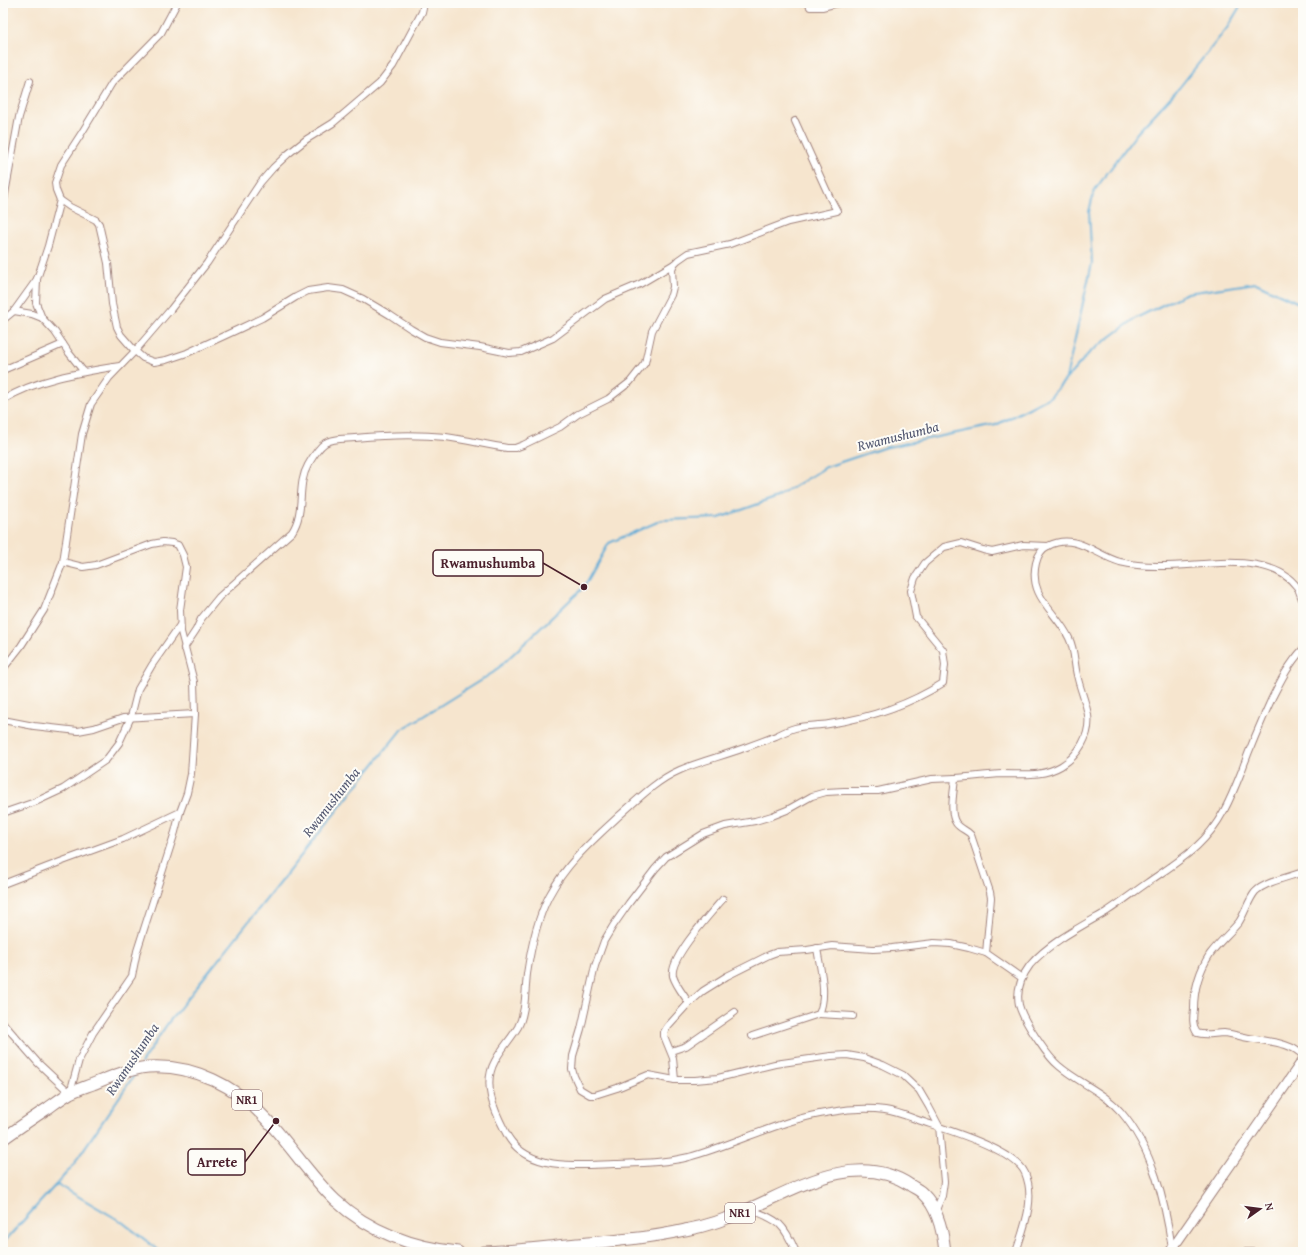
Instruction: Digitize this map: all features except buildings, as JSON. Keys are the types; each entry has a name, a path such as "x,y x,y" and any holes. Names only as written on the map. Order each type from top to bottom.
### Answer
{"highway":[{"name":"NR1","path":"3,1138 70,1093 113,1076 147,1067 185,1069 208,1076 229,1087 246,1099 267,1120 335,1200 358,1219 402,1240 440,1250 458,1252"},
{"name":"NR1","path":"484,1252 528,1249 685,1231 750,1209 818,1178 835,1173 855,1171 878,1172 892,1176 923,1194 935,1212 940,1226 945,1252"}],"main road":[{"path":"1178,1251 1303,1060"}],"street":[{"path":"177,3 162,33 112,83 65,157 55,184 60,200 70,207 96,220 99,224 108,263 112,304 117,327 121,335 135,351 143,358 154,362 166,360 187,353 262,318 308,291 328,288 343,290 363,300 390,315 425,338 440,342 480,347 509,353 521,352 554,338 605,299 640,284 674,264 688,253 730,244 788,222 837,211 826,191 795,120"},
{"path":"3,669 21,646 44,610 63,562 82,434 91,404 109,378 135,351 171,309 207,263 260,183 273,168 307,139 333,123 380,83 393,66 422,12 424,3"},
{"path":"808,3 810,7 822,7 838,3"},
{"path":"3,205 19,117 30,80"},
{"path":"60,200 48,246 37,279 36,303 42,318 55,332 62,344 84,372"},
{"path":"184,648 196,630 201,619 219,597 292,532 299,520 304,472 318,450 325,443 334,440 385,435 414,435 447,438 515,448 560,427 578,414 608,399 621,390 630,382 642,367 647,356 648,343 652,330 671,295 673,287 672,269 674,264"},
{"path":"3,320 14,311 37,279"},
{"path":"14,311 32,314 42,318"},
{"path":"3,370 62,344"},
{"path":"3,400 17,391 74,374 120,366"},
{"path":"3,1024 38,1063 70,1093 79,1060 93,1033 132,976 137,951 187,793 191,774 195,714 194,682 184,648 180,625 180,610 186,567 183,555 178,545 172,542 152,544 96,565 84,567 63,562"},
{"path":"935,1212 942,1196 944,1182 939,1126 919,1090 903,1075 883,1065 847,1055 775,1064 718,1078 675,1080 648,1075 599,1094 590,1095 580,1089 572,1069 573,1056 581,1029 595,966 604,941 613,926 655,869 666,857 703,834 725,826 756,821 772,816 787,810 812,796 832,792 878,790 932,779 987,775 1032,775 1044,773 1061,766 1071,758 1080,748 1084,739 1088,726 1088,717 1077,675 1074,652 1059,620 1039,595 1035,584 1035,566 1038,556 1041,550 1048,546 1060,542 1072,542 1084,545 1105,556 1119,561 1139,565 1166,566 1243,563 1267,568 1280,572 1288,577 1296,586 1303,602"},
{"path":"1016,1252 1026,1223 1030,1205 1029,1188 1025,1173 1019,1164 1010,1157 939,1126 888,1111 860,1110 832,1112 808,1116 784,1123 722,1147 686,1158 648,1164 577,1166 557,1164 532,1158 520,1150 508,1137 496,1114 490,1096 489,1078 493,1062 518,1026 522,1017 528,971 538,921 549,895 570,863 597,836 642,795 660,781 679,771 742,749 792,729 847,721 876,713 926,694 943,683 944,665 943,650 916,618 911,591 915,578 925,563 944,547 962,543 992,552 1023,545 1048,546"},
{"path":"3,813 35,802 63,789 106,760 119,743 131,717 138,689 152,665 180,625"},
{"path":"1178,1251 1168,1222 1162,1197 1142,1142 1136,1130 1120,1110 1098,1091 1058,1066 1046,1052 1027,1024 1019,1006 1018,991 1022,978 1030,966 1048,948 1111,908 1176,863 1197,846 1209,833 1220,819 1231,798 1261,722 1285,672 1303,649"},
{"path":"3,720 34,726 78,731 94,728 123,718 195,714"},
{"path":"955,778 952,810 954,819 961,828 969,832 971,835 990,892 986,954"},
{"path":"3,884 123,839 180,812"},
{"path":"1303,872 1274,882 1261,888 1255,893 1240,921 1211,954 1201,970 1196,984 1193,1025 1197,1033 1227,1034 1268,1041 1294,1049 1300,1052 1303,1056"},
{"path":"689,1003 677,985 673,976 673,969 683,948 724,899"},
{"path":"675,1080 671,1051 664,1036 664,1032 667,1027 689,1003 703,991 727,976 777,952 807,950 832,946 874,949 934,943 951,944 986,954 1022,978"},
{"path":"817,948 824,993 823,1006 820,1014"},
{"path":"671,1051 686,1046 734,1012"},
{"path":"752,1036 820,1014 853,1016"},
{"path":"750,1209 772,1218 780,1224 789,1235 796,1252"},
{"path":"1243,1252 1252,1252"}],"waterway":[{"path":"1066,378 1092,263 1089,212 1094,191 1137,133 1179,88 1227,28 1242,3"},
{"name":"Rwamushumba","path":"141,1063 168,1023 401,730 494,672 584,587 609,543 662,520 719,518 778,497 826,467 883,448 996,425 1050,397 1090,352 1136,318 1187,293 1256,283 1303,305"},
{"name":"Rwamushumba","path":"3,1243 71,1168 135,1074"},
{"path":"57,1184 122,1222 161,1252"}],"place":[{"name":"Rwamushumba","path":"584,587"},
{"name":"Arrete","path":"276,1121"}]}
